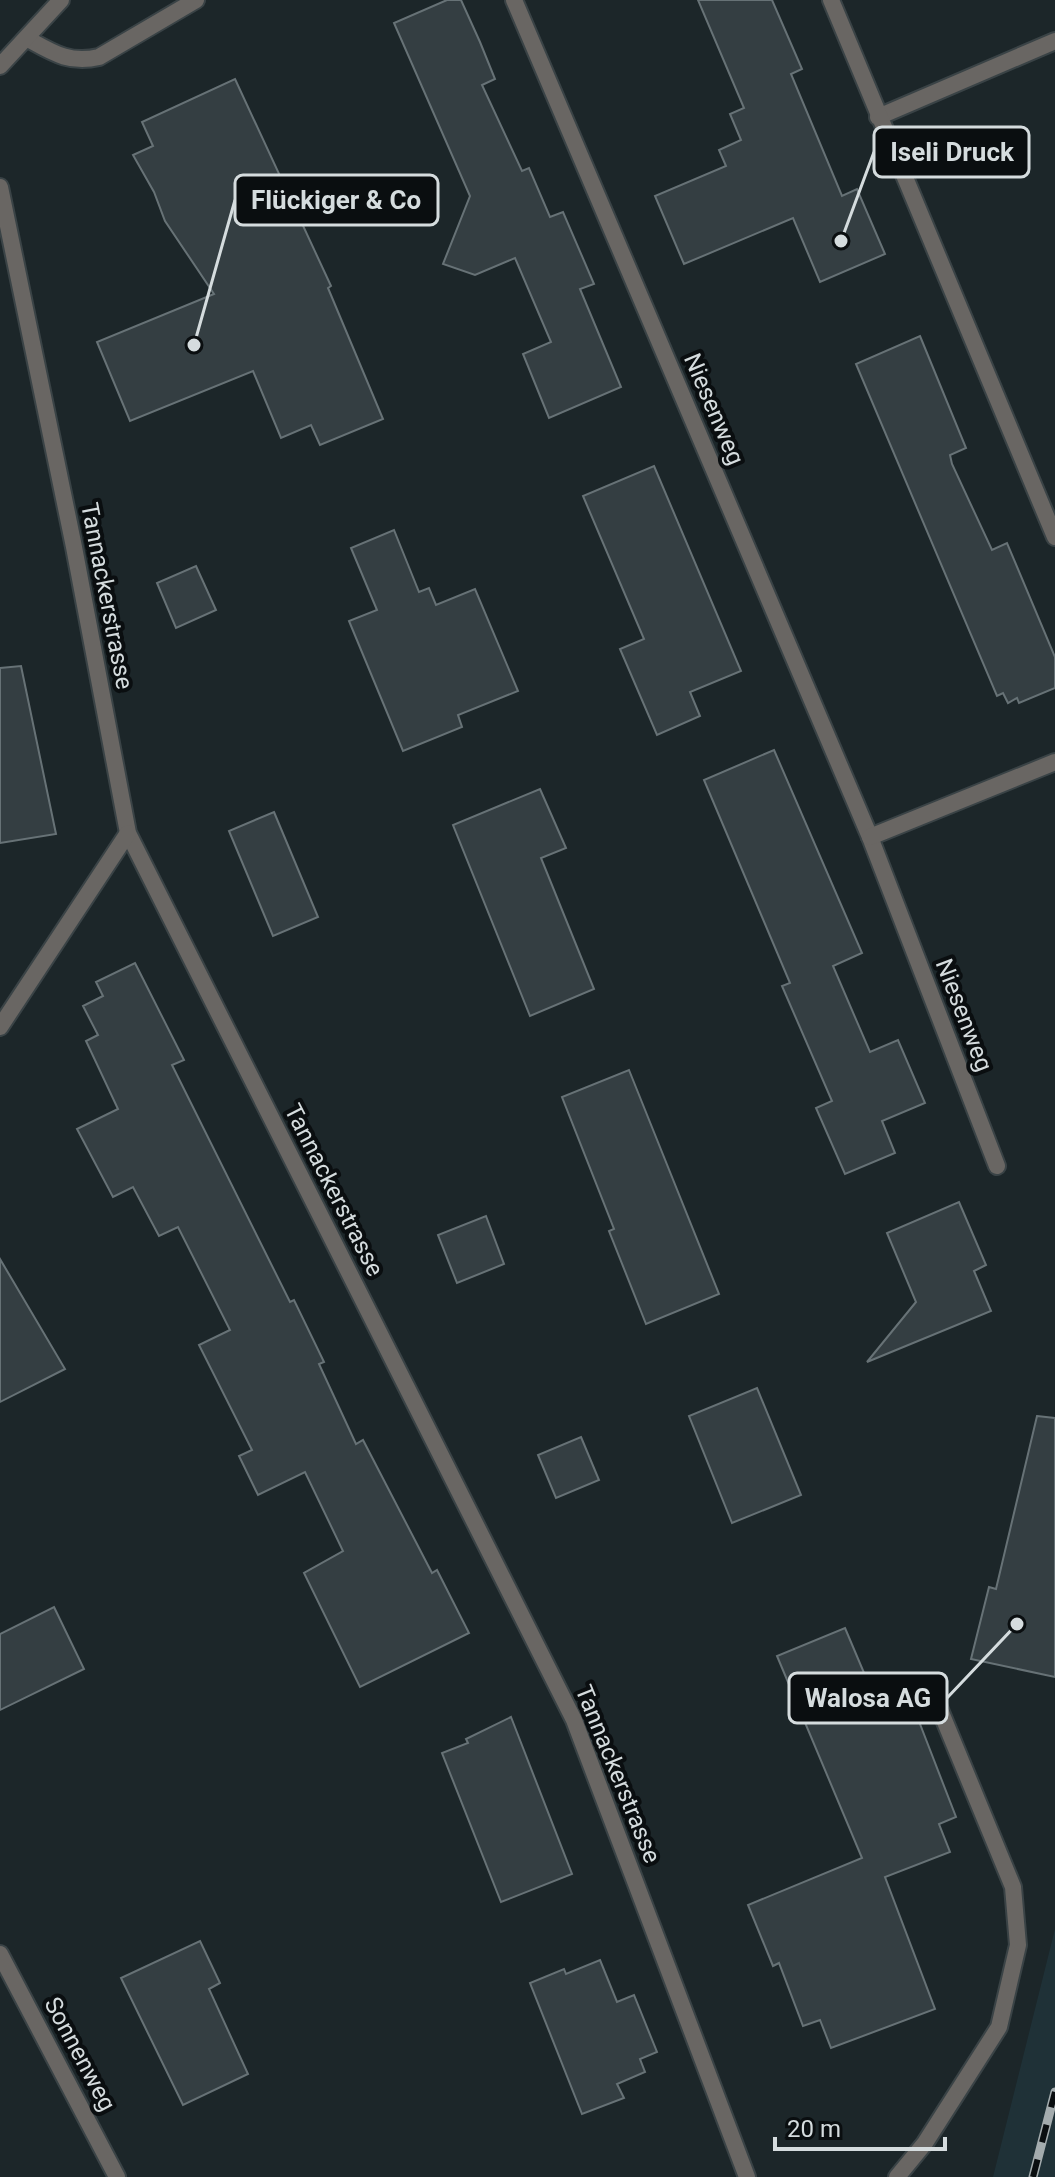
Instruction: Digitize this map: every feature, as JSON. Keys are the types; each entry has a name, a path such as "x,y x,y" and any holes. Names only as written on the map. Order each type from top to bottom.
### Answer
{"street":[{"path":"0,66 61,0"},
{"path":"28,39 61,58 82,61 99,57 196,0"},
{"name":"Niesenweg","path":"514,0 870,837 997,1166"},
{"path":"831,0 1055,537"},
{"path":"878,117 1055,41"},
{"name":"Tannackerstrasse","path":"0,187 74,547 128,833 574,1720 747,2177"},
{"path":"870,837 1055,762"},
{"path":"0,1027 128,833"},
{"path":"897,2177 925,2143 999,2027 1018,1945 1013,1887 931,1688"},
{"name":"Sonnenweg","path":"0,1954 117,2177"}],"shaded area":[{"path":"1055,1929 1055,2177 993,2177"}],"building":[{"path":"447,0 461,0 480,42 495,79 482,85 522,171 529,168 550,217 563,212 594,284 580,289 621,387 549,418 523,354 551,342 515,258 475,275 443,264 470,196 394,23"},
{"path":"698,0 772,0 802,69 791,74 842,196 857,189 885,254 820,282 793,218 684,264 655,196 726,166 719,150 741,140 730,114 744,108"},
{"path":"235,79 331,286 328,288 383,419 320,445 311,425 281,438 253,371 130,421 97,342 214,294 165,221 154,192 133,155 153,146 142,122"},
{"path":"920,336 966,448 950,455 952,464 992,550 1007,543 1055,657 1055,688 1019,703 1017,698 1008,703 1003,693 997,696 856,364"},
{"path":"654,466 741,671 690,692 700,716 657,735 620,649 644,639 583,496"},
{"path":"394,530 419,592 429,588 436,605 475,589 518,691 458,715 462,727 403,751 349,621 377,610 351,548"},
{"path":"196,566 216,610 176,628 157,583"},
{"path":"21,666 56,834 0,843 0,668"},
{"path":"774,750 862,953 833,966 870,1052 898,1040 925,1103 882,1121 895,1153 845,1174 816,1108 832,1101 782,986 790,983 704,780"},
{"path":"540,789 566,848 541,858 594,989 530,1016 453,825"},
{"path":"274,812 318,917 273,936 229,831"},
{"path":"135,963 184,1060 172,1065 290,1302 294,1300 324,1362 319,1364 356,1444 363,1440 432,1573 437,1570 469,1633 360,1687 304,1573 343,1551 305,1472 258,1495 239,1456 252,1450 199,1345 230,1330 178,1227 159,1236 133,1187 113,1197 77,1129 118,1109 86,1041 98,1035 83,1006 103,996 96,982"},
{"path":"629,1070 719,1294 646,1324 609,1231 614,1229 562,1097"},
{"path":"959,1202 986,1265 974,1271 991,1311 867,1362 916,1302 887,1233"},
{"path":"486,1216 504,1264 457,1283 438,1235"},
{"path":"0,1259 65,1369 0,1402"},
{"path":"757,1388 801,1495 732,1523 689,1416"},
{"path":"1037,1416 1055,1418 1055,1677 971,1659 989,1587 996,1589"},
{"path":"581,1437 599,1480 556,1498 538,1455"},
{"path":"54,1607 84,1669 0,1710 0,1634"},
{"path":"845,1628 878,1706 908,1693 956,1817 939,1824 950,1852 885,1877 935,2009 831,2048 820,2020 803,2026 779,1963 773,1966 748,1905 862,1858 777,1656"},
{"path":"511,1717 572,1874 501,1902 442,1753 468,1743 466,1739"},
{"path":"200,1941 220,1983 209,1989 248,2074 183,2105 121,1978"},
{"path":"600,1960 617,2002 634,1995 657,2052 640,2059 645,2072 617,2084 624,2098 582,2114 530,1983 564,1969 566,1974"}],"railway":[{"path":"1033,2177 1055,2092"}],"place":[{"name":"Iseli Druck","path":"841,241"},
{"name":"Flückiger & Co","path":"194,345"},
{"name":"Walosa AG","path":"1017,1624"}]}
